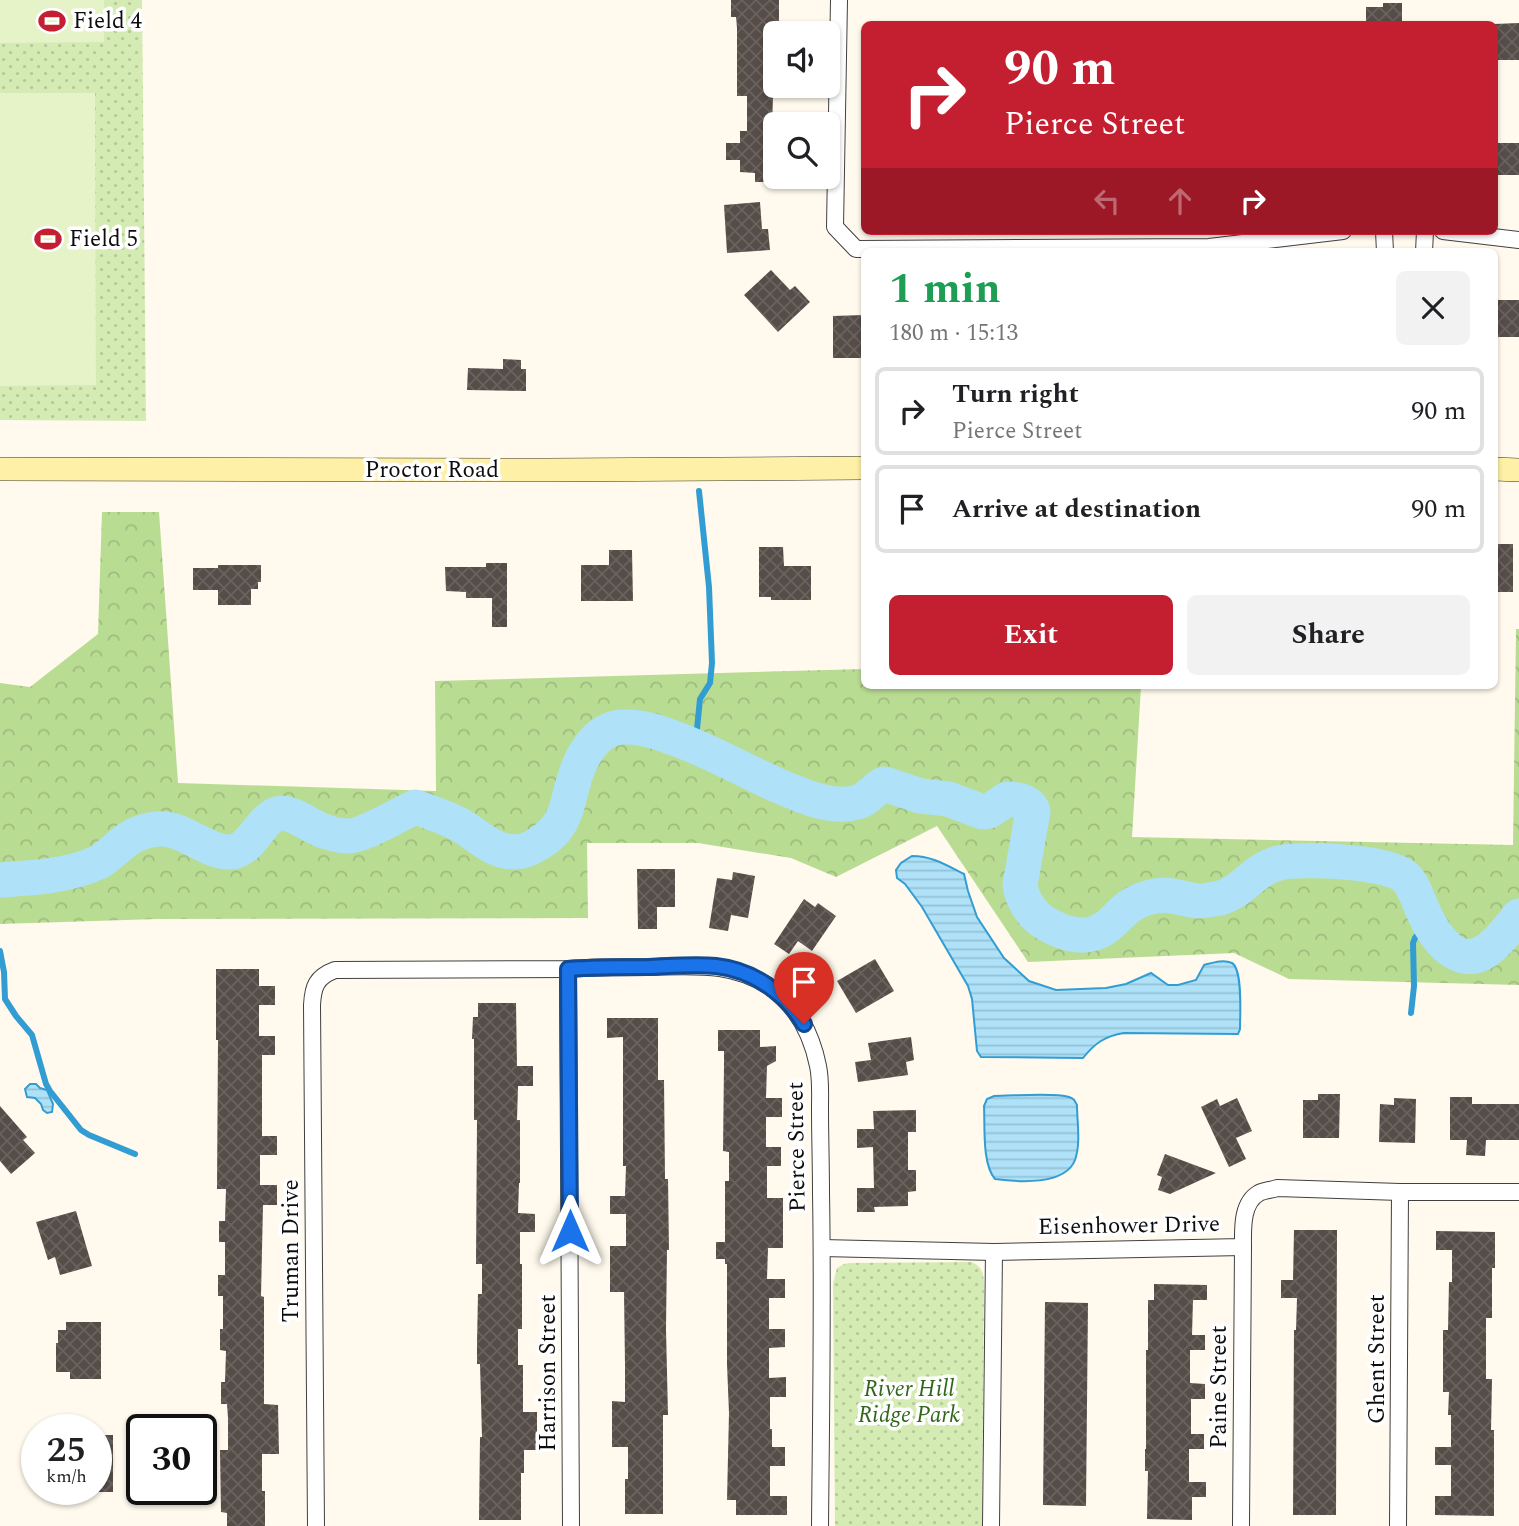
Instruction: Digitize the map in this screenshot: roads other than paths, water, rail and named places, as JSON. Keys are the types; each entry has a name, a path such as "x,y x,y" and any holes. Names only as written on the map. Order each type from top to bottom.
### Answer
{"street":[{"path":"839,0 835,227 856,249 861,249"},
{"path":"1032,248 1209,247 1310,235"},
{"path":"1477,235 1519,240"},
{"name":"Proctor Road","path":"0,470 861,468"},
{"path":"1498,470 1519,470"},
{"name":"Pierce Street","path":"321,978 335,970 717,967 762,982 776,991 796,1011 810,1038 819,1070 822,1248 820,1526"},
{"name":"Harrison Street","path":"568,969 571,1526"},
{"name":"Truman Drive","path":"316,1526 312,1005 315,985 321,978"},
{"name":"Eisenhower Drive","path":"822,1248 994,1252 1243,1247 1247,1205 1258,1193 1277,1188 1519,1192"},
{"name":"Ghent Street","path":"1398,1526 1400,1192"},
{"name":"Paine Street","path":"1241,1526 1243,1247"},
{"path":"991,1526 994,1252"}],"water":[{"path":"912,856 932,859 964,874 977,917 1004,958 1029,981 1056,990 1106,988 1126,984 1151,973 1168,985 1178,985 1196,980 1204,965 1221,961 1232,963 1236,967 1239,983 1238,1034 1124,1033 1101,1041 1083,1058 981,1057 977,1051 972,999 968,986 922,907 905,884 897,878 896,870"},
{"path":"30,1084 47,1090 53,1104 52,1112 47,1113 35,1098 27,1097 25,1089"},
{"path":"1053,1095 1073,1099 1077,1105 1078,1140 1075,1160 1070,1168 1051,1178 1040,1180 995,1179 988,1164 984,1134 984,1106 987,1099 994,1096"}],"waterway":[{"path":"694,745 700,699 710,683 712,663 709,587 699,491"},
{"path":"0,880 51,876 87,867 101,861 130,838 158,829 176,832 219,851 236,851 243,848 271,817 282,813 324,831 347,836 371,829 415,807 454,822 499,849 521,851 540,843 557,827 566,811 579,765 589,747 603,733 629,727 651,730 679,740 781,787 826,803 858,802 884,784 921,796 948,799 983,812 1007,799 1026,803 1033,811 1020,885 1025,902 1040,920 1077,935 1093,934 1101,930 1130,906 1147,898 1167,895 1199,901 1220,898 1236,891 1271,866 1306,861 1362,864 1404,876 1440,940 1448,948 1465,956 1475,956 1486,951 1519,916"},
{"path":"1411,1013 1414,986 1413,943 1428,922"},
{"path":"0,951 5,999 32,1035 50,1091 81,1130 135,1154"}],"place":[{"name":"Field 4","path":"52,21"},
{"name":"Field 5","path":"48,239"}],"park label":[{"name":"River Hill Ridge Park","path":"909,1402"}]}
